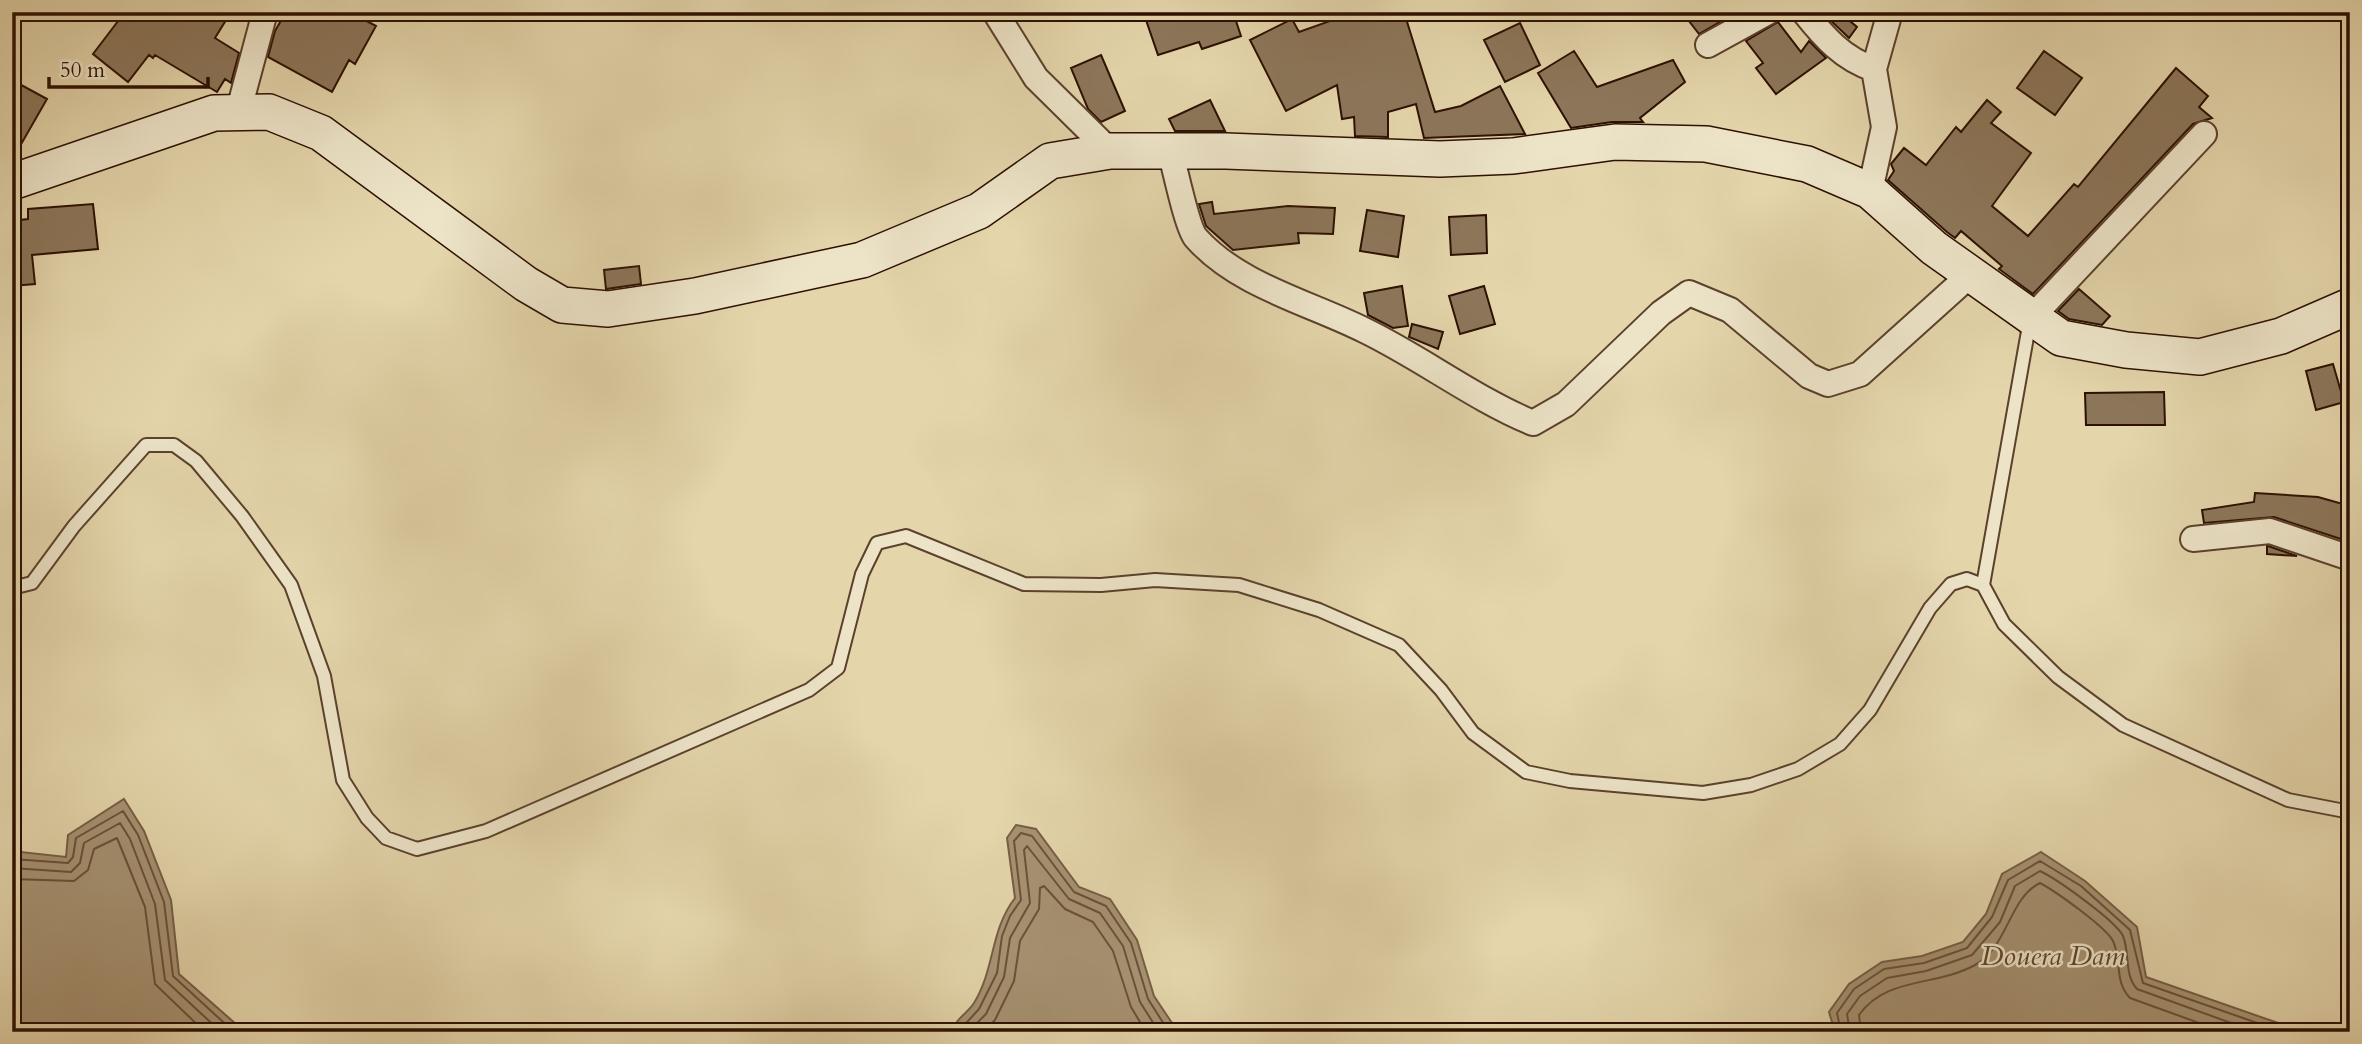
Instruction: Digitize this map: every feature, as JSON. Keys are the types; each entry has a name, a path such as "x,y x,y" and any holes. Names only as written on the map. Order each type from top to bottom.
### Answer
{"street":[{"path":"237,113 265,12"},
{"path":"995,12 1036,78 1110,151"},
{"path":"1708,45 1768,12"},
{"path":"1804,12 1828,41 1857,63 1874,69"},
{"path":"1870,191 1884,127 1874,69 1891,12"},
{"path":"12,182 214,113 270,112 321,133 526,284 562,305 608,309 695,296 862,260 979,211 1050,161 1110,151 1440,159 1513,156 1615,142 1706,144 1807,164 1870,191 1969,275 2062,338 2126,350 2200,357 2281,336 2350,306"},
{"path":"2031,318 2204,134"},
{"path":"1170,151 1194,236 1231,270 1364,330 1432,366 1499,409 1533,423 1566,404 1661,313 1689,293 1730,310 1809,376 1828,384 1860,374 1969,275"},
{"path":"2193,539 2270,531 2350,558"}],"lane":[{"path":"2031,318 1983,585 2004,624 2058,677 2123,725 2288,800 2350,812"},
{"path":"12,588 32,583 74,526 146,445 174,445 196,460 242,516 291,585 324,676 343,780 367,818 386,838 416,849 486,831 808,690 838,668 862,574 877,543 906,536 1024,584 1101,585 1155,580 1239,585 1319,610 1399,645 1441,690 1473,733 1526,772 1570,780 1703,793 1751,785 1798,769 1840,744 1870,710 1930,608 1951,584 1966,579 1983,585"}],"water":[{"path":"124,799 144,831 171,900 179,974 245,1032 12,1032 12,851 66,857 68,835"},
{"path":"1016,825 1036,829 1079,887 1110,899 1137,940 1154,996 1178,1032 951,1032 981,990 1001,923 1015,898 1007,838"},
{"name":"Douera Dam","path":"2041,852 2085,881 2137,927 2146,977 2304,1032 1835,1032 1829,1012 1849,984 1882,962 1922,956 1963,942 1986,914 2002,874"}],"building":[{"path":"125,12 231,12 215,38 239,53 231,83 225,79 217,92 155,55 153,58 149,55 128,82 93,54"},
{"path":"286,12 350,12 376,26 355,64 349,60 332,92 268,57 275,31"},
{"path":"1159,12 1233,12 1241,36 1202,49 1199,42 1158,55 1145,17"},
{"path":"1341,12 1404,12 1435,112 1461,106 1500,86 1525,134 1424,138 1416,104 1388,112 1388,137 1355,136 1354,117 1342,119 1337,85 1286,111 1250,40 1292,19 1299,32 1333,20 1331,15"},
{"path":"1682,12 1737,12 1699,34"},
{"path":"1833,12 1839,12 1857,27 1849,38 1828,18"},
{"path":"1778,22 1801,52 1809,41 1826,58 1776,94 1756,68 1763,63 1746,41"},
{"path":"1520,23 1540,65 1505,82 1484,40"},
{"path":"1574,51 1597,87 1673,60 1685,82 1640,118 1643,122 1612,122 1571,128 1538,73"},
{"path":"2044,51 2082,78 2055,115 2017,88"},
{"path":"1101,55 1125,111 1101,122 1088,109 1071,68"},
{"path":"2176,68 2208,96 2199,107 2212,118 2193,124 2033,294 1999,269 2002,266 1961,231 1955,238 1888,180 1894,171 1891,164 1904,148 1926,165 1956,127 1961,132 1987,100 2001,112 1991,123 2031,153 1992,206 2028,236 2074,184 2078,187"},
{"path":"12,80 47,99 12,160"},
{"path":"1210,100 1225,131 1175,131 1169,119"},
{"path":"1212,202 1214,214 1288,206 1335,208 1333,234 1298,233 1299,243 1233,250 1206,226 1199,204"},
{"path":"93,204 98,249 32,255 35,284 12,286 12,221 28,219 28,209"},
{"path":"1367,210 1404,216 1398,257 1360,251"},
{"path":"1486,215 1487,253 1451,255 1449,217"},
{"path":"639,266 641,284 606,289 604,270"},
{"path":"1402,286 1408,326 1393,328 1368,315 1364,293"},
{"path":"1484,286 1495,324 1460,334 1449,296"},
{"path":"2079,289 2110,316 2102,325 2069,319 2058,311"},
{"path":"1412,324 1443,332 1438,349 1409,337"},
{"path":"2333,364 2344,402 2316,410 2306,371"},
{"path":"2164,392 2165,425 2086,425 2085,393"},
{"path":"2255,493 2318,497 2350,506 2350,542 2274,517 2204,523 2202,510 2254,502"},
{"path":"2268,546 2297,556 2267,554"}]}
